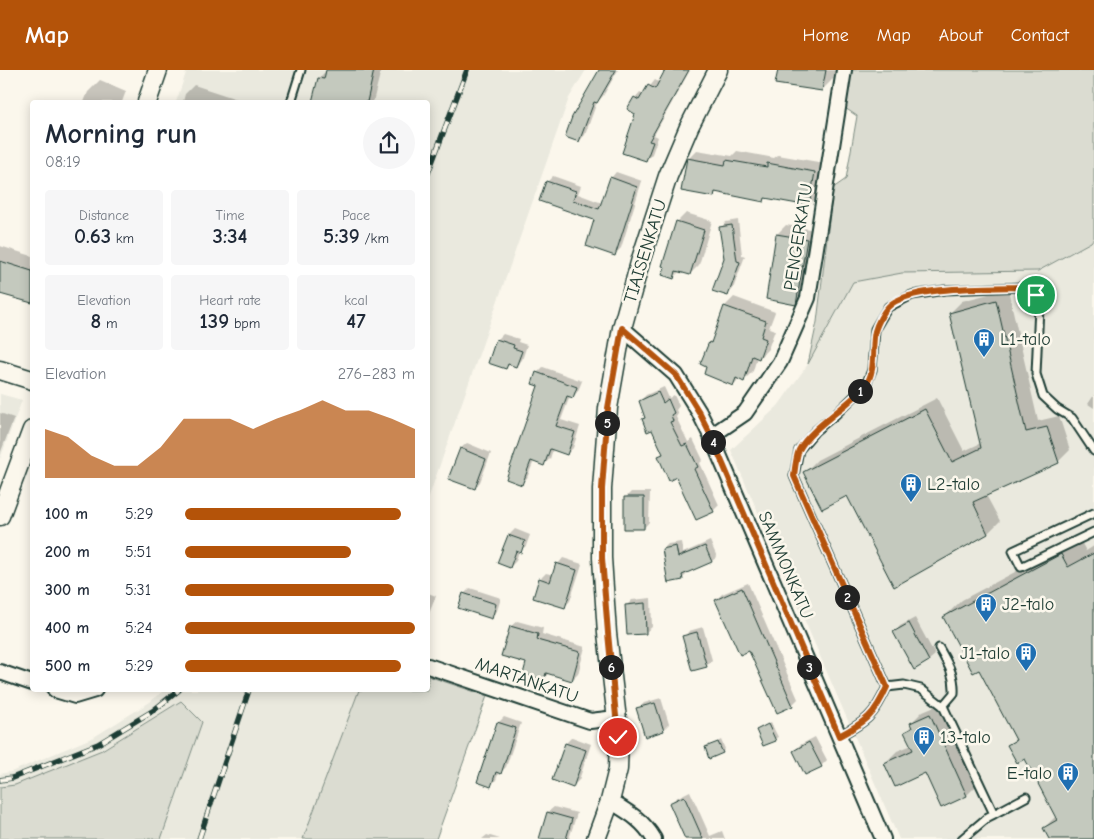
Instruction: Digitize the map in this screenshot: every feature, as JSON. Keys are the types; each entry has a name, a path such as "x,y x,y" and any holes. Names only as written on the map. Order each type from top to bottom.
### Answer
{"street":[{"path":"148,100 158,70"},
{"name":"TIAISENKATU","path":"596,839 610,801 618,769 618,737 602,558 602,489 608,408 622,328 641,259 668,176 689,126 718,70"},
{"name":"PENGERKATU","path":"711,436 746,413 780,362 808,298 844,70"},
{"name":"SAMMONKATU","path":"622,328 676,375 699,412 711,436 883,839"},
{"path":"0,370 30,379"},
{"path":"0,516 30,435"},
{"name":"MARTANKATU","path":"430,667 590,721 616,718"},
{"path":"0,672 30,682"},
{"path":"61,692 74,696 88,692"},
{"path":"610,801 634,815 647,827 654,839"}],"lane":[{"path":"292,100 301,70"},
{"path":"839,736 862,724 878,706 887,687 794,476 799,450 815,431 835,415 866,385 872,370 875,329 888,307 912,295 945,290 1025,287 1036,295 1040,306 1036,374 1043,396 1057,409 1072,418 1094,451"},
{"path":"1094,513 1013,551 1021,566 1094,532"},
{"path":"939,648 955,681 954,693 943,706"},
{"path":"887,687 904,685 921,689 943,706 994,814"},
{"path":"962,839 988,817 1026,797"}],"shaded area":[{"path":"187,70 586,70 569,98 430,493 430,100 177,100"},
{"path":"844,70 1094,70 1094,238 1091,242 1038,271 902,273 853,282 808,364 817,322 833,188 846,179 857,116 845,108"},
{"path":"1094,238 1094,839 899,839 731,450 778,406 808,364 853,282 902,273 1038,271 1091,242"},
{"path":"0,394 22,400 0,459"},
{"path":"430,677 487,696 436,839 303,839 358,692 430,692"},
{"path":"162,692 358,692 303,839 161,839 202,723 181,701 102,750 15,785 0,787 0,774 11,772 94,737 150,702"},
{"path":"181,701 202,722 161,839 0,839 0,787 15,785 102,750"}],"building":[{"path":"326,70 374,70 367,100 312,100 318,78 324,79"},
{"path":"599,70 616,70 597,103 594,102 579,142 565,137 572,117"},
{"path":"665,70 689,70 649,141 653,142 646,161 622,153 635,114 627,109 634,97 639,100 648,85 655,89"},
{"path":"778,70 826,70 822,91 775,84"},
{"path":"687,158 725,165 726,160 767,167 767,163 815,172 809,206 765,198 764,202 715,192 714,197 681,191"},
{"path":"610,177 637,187 615,256 586,246 594,220 539,201 546,181 576,191 573,200 599,209"},
{"path":"676,221 704,230 690,275 676,271 674,279 662,275 665,267 662,266"},
{"path":"732,225 737,261 740,262 728,296 712,291 724,258 719,227"},
{"path":"776,234 807,239 796,305 766,299"},
{"path":"0,261 30,270 30,302 0,294"},
{"name":"L2-talo","path":"996,300 1026,432 1047,427 1059,463 973,502 988,534 894,587 847,496 822,509 803,472 925,409 952,462 981,448 949,313"},
{"path":"724,306 766,321 761,337 766,339 759,359 752,356 744,382 736,378 733,386 704,374 706,367 700,364 709,342 711,343"},
{"path":"496,339 514,345 513,348 522,351 516,367 508,364 506,369 488,363"},
{"path":"536,372 577,387 573,398 567,396 556,426 575,432 567,455 550,449 544,466 531,461 522,485 506,479 538,386 532,384"},
{"path":"658,392 663,403 668,399 674,413 671,415 673,421 670,422 682,446 687,444 698,467 694,469 714,512 696,520 676,477 669,481 658,456 663,454 652,430 647,432 642,419 645,418 639,401"},
{"path":"460,448 486,459 475,489 448,479"},
{"path":"624,497 644,497 644,529 624,529"},
{"path":"508,535 525,541 521,553 516,551 510,568 497,563"},
{"path":"676,546 678,557 705,546 712,562 682,575 683,580 668,583 662,549"},
{"path":"1094,553 1094,839 1049,839 1043,828 1057,820 1025,759 1017,763 1007,745 1016,740 979,670 973,673 943,617 1061,554 1068,567"},
{"path":"556,563 577,570 565,608 533,598 539,578 550,582"},
{"path":"742,588 793,706 777,713 749,651 740,655 715,600"},
{"path":"463,593 496,604 492,619 458,608"},
{"path":"645,603 646,634 627,635 625,605"},
{"path":"909,623 929,661 914,670 893,632"},
{"path":"510,626 538,634 537,640 580,652 572,681 546,673 544,680 523,674 526,663 501,656"},
{"path":"697,632 707,667 692,671 682,636"},
{"path":"655,703 664,731 645,737 636,708"},
{"name":"13-talo","path":"930,714 967,796 941,808 925,773 895,787 884,763 913,750 904,732 912,728 910,723"},
{"path":"497,722 516,728 501,774 496,772 491,787 477,782"},
{"path":"768,724 776,741 763,746 756,730"},
{"path":"718,742 723,753 709,759 705,747"},
{"path":"809,742 822,767 805,775 793,751"},
{"path":"565,743 586,750 573,788 552,780"},
{"path":"684,796 703,839 685,839 669,803"},
{"path":"547,812 572,819 566,839 539,839"}],"railway":[{"path":"430,168 467,70"},
{"path":"0,780 12,778 98,744 154,710 176,692"},
{"path":"199,839 248,692"}],"place":[{"name":"L1-talo","path":"984,358"},
{"name":"L2-talo","path":"911,503"},
{"name":"J2-talo","path":"986,623"},
{"name":"J1-talo","path":"1026,672"},
{"name":"13-talo","path":"924,756"},
{"name":"E-talo","path":"1068,792"}],"route":[{"path":"618,737 602,558 602,489 608,408 622,328 676,375 699,412 839,736 862,724 878,706 887,687 794,476 799,450 815,431 835,415 866,385 872,370 875,329 888,307 912,295 945,290 1025,287 1036,295"}]}
